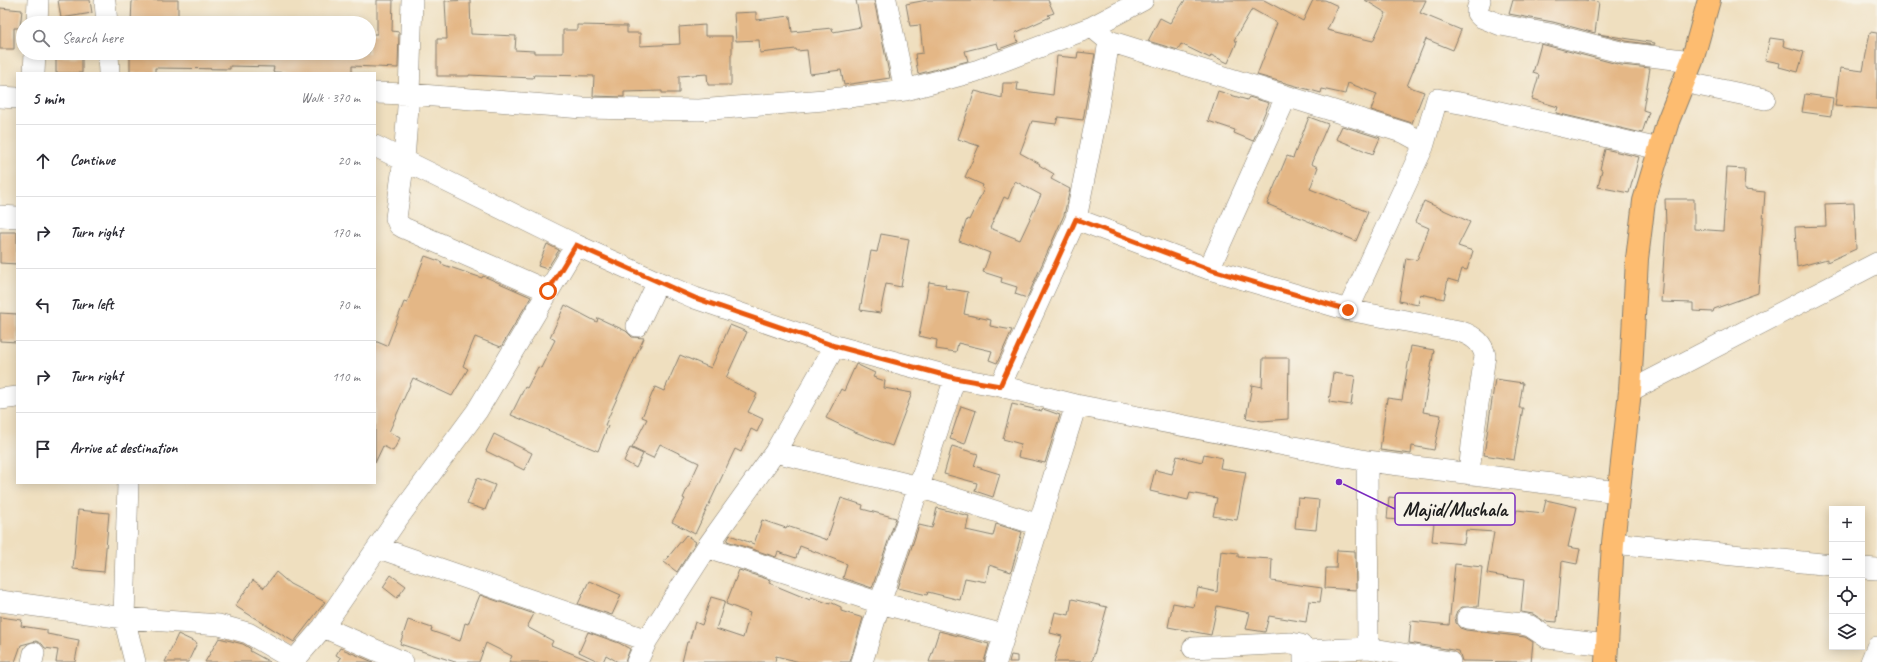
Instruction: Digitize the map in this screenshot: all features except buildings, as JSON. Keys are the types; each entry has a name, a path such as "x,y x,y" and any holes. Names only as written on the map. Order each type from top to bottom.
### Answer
{"main road":[{"path":"1607,654 1613,543 1630,391 1637,259 1643,208 1659,149 1668,121 1692,61 1709,0"}],"street":[{"path":"37,16 38,0"},
{"path":"412,0 409,94 404,159 396,218 399,225 548,291"},
{"path":"886,0 905,90"},
{"path":"376,93 409,94 582,108 699,110 824,100 905,90 976,70 1092,27 1143,0"},
{"path":"1480,0 1477,13 1481,17 1501,25 1550,34 1624,53 1692,61"},
{"path":"105,2 106,16"},
{"path":"1092,27 1109,41 1405,133 1416,139 1423,147"},
{"path":"1000,386 1076,219 1109,41"},
{"path":"34,72 35,60"},
{"path":"108,60 109,72"},
{"path":"1683,82 1765,99"},
{"path":"0,97 16,98"},
{"path":"1209,269 1286,97"},
{"path":"1348,310 1423,147 1437,99 1465,104 1659,149"},
{"path":"376,146 576,245 658,282 695,298 835,346 955,378 1000,386 1076,405 1367,461 1618,492"},
{"path":"0,216 16,217"},
{"path":"1076,219 1209,269 1348,310 1468,334 1480,342 1485,356 1469,474"},
{"path":"0,601 124,618 202,623 233,628 248,633 294,661 323,628 398,518 477,411 576,245"},
{"path":"1630,391 1877,262"},
{"path":"637,326 658,282"},
{"path":"641,661 647,640 707,547 775,452 835,346"},
{"path":"862,662 880,603 955,378"},
{"path":"0,399 16,397"},
{"path":"996,662 1076,405"},
{"path":"775,452 919,487 1039,525"},
{"path":"1367,461 1368,648"},
{"path":"128,484 124,618 135,662"},
{"path":"1613,543 1829,565"},
{"path":"707,547 880,603 1004,635"},
{"path":"378,548 647,640"},
{"path":"1865,568 1877,569"},
{"path":"1467,618 1530,626 1548,638 1607,654"},
{"path":"323,628 403,662"},
{"path":"1193,648 1291,643 1301,645 1305,657 1368,648 1450,662"},
{"path":"1871,662 1877,647"}],"place":[{"name":"Majid/Mushala","path":"1339,482"}],"route":[{"path":"548,291 576,245 695,298 835,346 955,378 1000,386 1076,219 1209,269 1348,310"}]}
